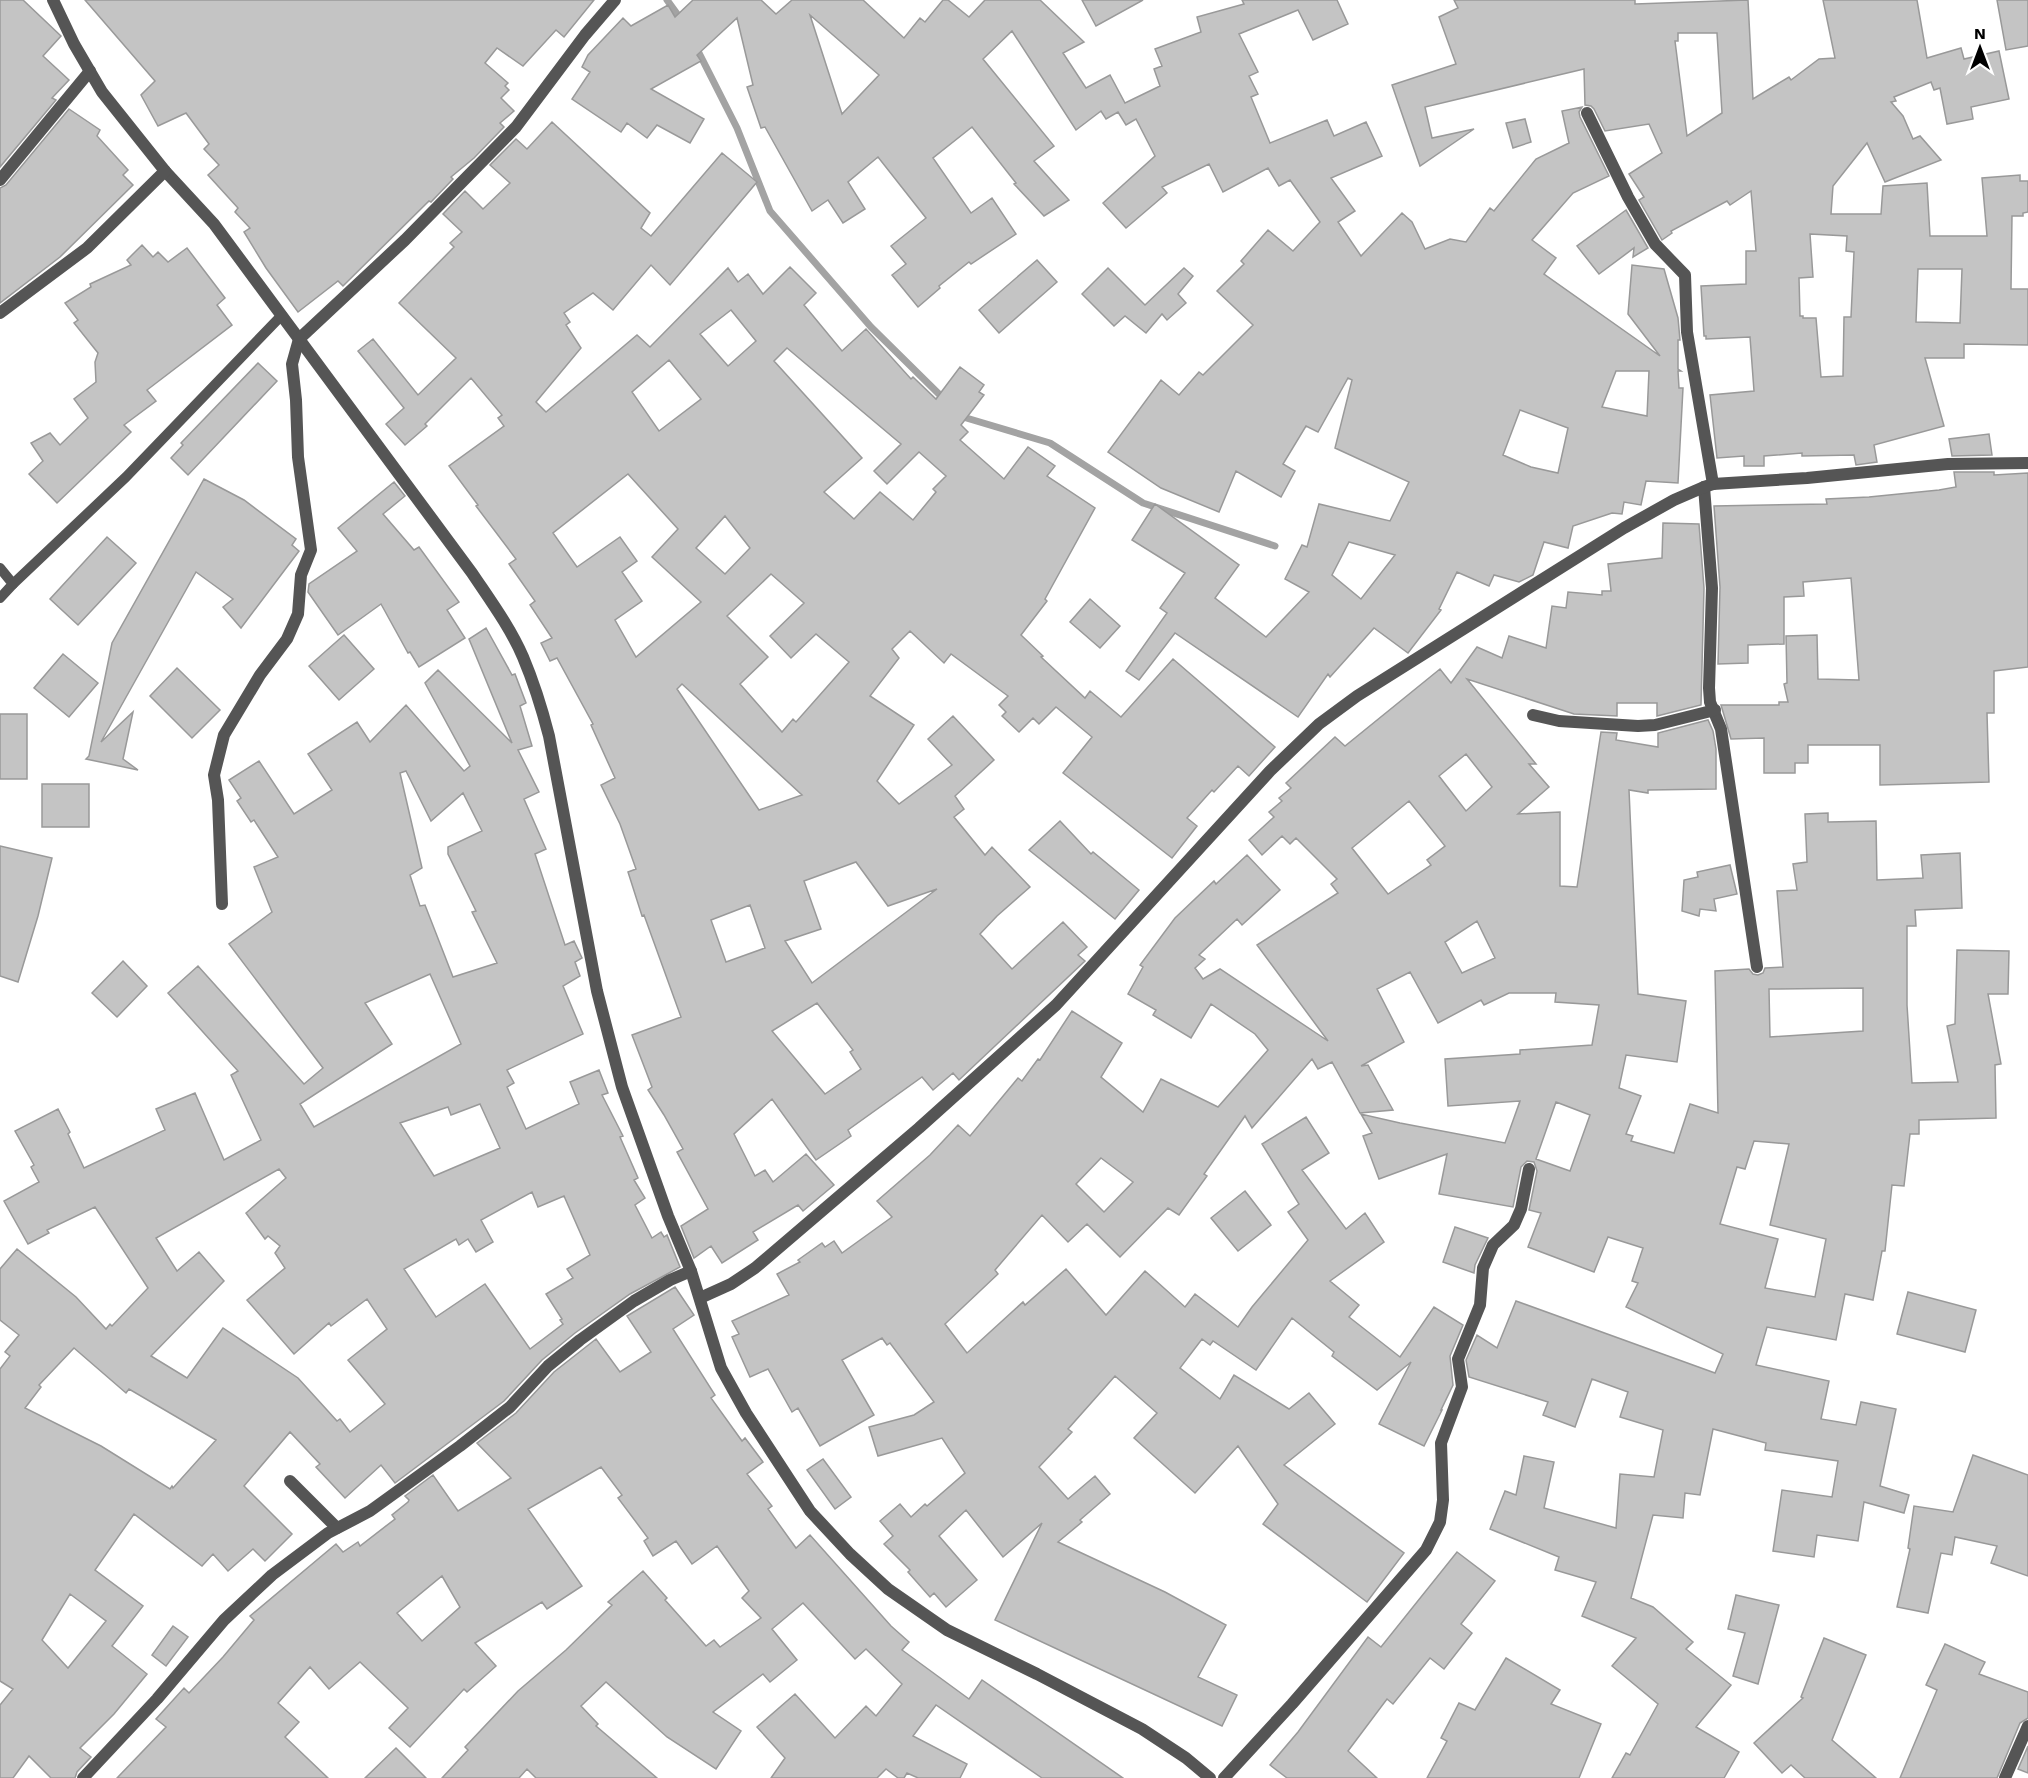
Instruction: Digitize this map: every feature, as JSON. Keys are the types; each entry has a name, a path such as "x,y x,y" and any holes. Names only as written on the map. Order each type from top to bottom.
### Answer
{"street":[{"path":"53,0 74,44 102,92 165,171 214,224 282,315 472,573 522,656 540,703 549,736 597,991 621,1087 668,1216 691,1271 721,1368 746,1413 810,1511 888,1590 947,1629 1142,1729 1186,1758 1210,1778"},
{"path":"222,904 218,800 214,775 224,735 260,675 287,639 298,614 301,575 311,550 298,457 292,364 299,339 405,240 516,127 585,35 615,0"},
{"path":"0,180 90,71"},
{"path":"1587,113 1628,196 1655,244 1685,275 1687,332 1708,486 1712,588 1710,702 1721,729 1757,967"},
{"path":"0,313 87,248 165,171"},
{"path":"700,1298 731,1284 755,1268 910,1136 1056,1005 1270,771 1319,724 1357,696 1624,528 1674,500 1708,486 1948,464 2028,463"},
{"path":"1533,715 1558,721 1638,726 1655,725 1714,710"},
{"path":"1224,1778 1292,1704 1426,1550 1440,1522 1443,1500 1441,1443 1462,1387 1458,1359 1480,1305 1483,1268 1493,1245 1514,1225 1521,1209 1529,1168"},
{"path":"83,1778 157,1700 224,1620 272,1575 337,1528 370,1511 460,1446 510,1407 548,1366 580,1340 643,1296 691,1271"},
{"path":"290,1481 337,1528"},
{"path":"2005,1778 2028,1725"}],"lane":[{"path":"0,598 126,477 282,315"},
{"path":"0,568 13,584"}],"building":[{"path":"0,0 23,0 61,36 43,56 69,80 52,98 56,100 0,167"},
{"path":"85,0 594,0 564,37 556,30 523,66 497,48 485,63 508,83 505,86 509,90 501,98 514,111 500,123 504,127 474,158 451,177 453,179 431,202 429,201 343,286 338,281 298,312 266,268 244,232 250,228 235,212 238,208 208,175 219,165 204,149 209,144 186,113 158,126 141,95 155,81"},
{"path":"693,0 761,0 776,14 792,0 863,0 904,38 920,18 925,22 943,0 948,0 969,17 985,0 1040,0 1084,42 1063,53 1086,88 1110,75 1125,103 1160,86 1154,69 1162,66 1155,49 1201,32 1197,17 1244,4 1242,0 1337,0 1348,24 1313,40 1298,10 1239,34 1258,72 1249,76 1258,94 1251,97 1270,143 1327,120 1334,136 1366,122 1382,156 1331,178 1355,211 1338,222 1361,256 1402,213 1412,222 1425,249 1450,239 1466,242 1490,208 1494,211 1536,159 1569,143 1562,111 1582,107 1579,112 1580,117 1609,176 1573,193 1532,240 1556,258 1544,274 1660,356 1628,314 1632,265 1664,269 1678,318 1680,340 1678,340 1678,369 1681,371 1678,371 1679,388 1683,388 1678,483 1646,481 1641,505 1624,502 1622,514 1612,513 1573,526 1568,548 1544,542 1533,575 1519,582 1494,575 1489,586 1457,572 1439,609 1441,610 1408,653 1374,628 1330,677 1328,674 1298,717 1175,633 1139,680 1126,671 1167,613 1160,608 1185,573 1132,540 1155,504 1239,565 1215,598 1266,637 1309,592 1285,579 1302,545 1307,547 1319,504 1390,521 1409,482 1335,448 1352,380 1348,378 1318,432 1306,426 1283,464 1295,471 1281,497 1236,471 1219,512 1161,488 1108,452 1161,380 1179,395 1199,372 1203,375 1253,325 1217,291 1244,264 1241,261 1268,230 1293,251 1320,222 1290,180 1279,186 1268,168 1223,192 1209,164 1162,187 1167,193 1126,228 1103,203 1155,156 1136,119 1126,125 1118,112 1106,119 1101,111 1076,130 1012,31 983,59 1054,146 1034,161 1069,200 1044,216 1014,184 1016,183 972,127 933,158 971,213 992,198 1016,234 971,264 969,262 939,286 940,288 918,307 892,275 906,264 891,246 926,218 878,157 848,182 865,209 843,223 828,200 812,211 765,127 761,128 747,87 753,85 737,18 697,55 701,61 651,89 704,119 690,143 657,125 647,138 627,123 621,132 572,99 590,72 582,67 588,55 623,18 631,26 668,5 675,17","holes":["810,15 879,75 842,114","1616,371 1649,371 1647,416 1602,407","1520,410 1568,428 1558,473 1531,467 1503,455","1349,542 1395,555 1361,599 1332,575"]},
{"path":"1082,0 1143,0 1096,26"},
{"path":"1454,0 1635,0 1635,4 1748,0 1753,99 1789,77 1791,80 1819,59 1835,58 1823,0 1917,0 1927,58 1961,48 1964,59 1999,51 2009,99 1971,107 1973,119 1947,124 1940,88 1934,90 1931,82 1894,97 1896,101 1891,102 1903,116 1913,139 1920,136 1941,160 1885,182 1867,143 1833,186 1831,214 1881,214 1883,186 1927,183 1930,236 1987,236 1982,178 2020,175 2020,181 2028,181 2028,212 2023,213 2023,216 2012,216 2011,289 2028,289 2028,345 1964,344 1964,358 1925,358 1944,426 1874,445 1877,462 1856,465 1854,455 1802,456 1802,453 1764,456 1764,466 1744,466 1744,456 1717,458 1710,395 1754,391 1750,337 1706,339 1701,286 1746,284 1746,251 1756,251 1751,191 1730,205 1727,201 1671,231 1672,233 1662,240 1639,200 1644,197 1629,174 1662,153 1649,124 1605,131 1594,109 1585,105 1584,69 1425,107 1432,138 1474,129 1420,166 1392,85 1456,64 1439,17 1458,8","holes":["1678,33 1717,33 1722,113 1687,136 1675,41 1678,41","1810,234 1847,236 1846,251 1854,252 1851,317 1844,317 1843,376 1821,377 1816,318 1800,316 1799,278 1813,277","1918,269 1962,269 1960,323 1916,322"]},
{"path":"1997,0 2028,0 2028,46 2006,50"},
{"path":"69,109 100,130 97,136 128,170 123,175 133,185 60,257 0,303 0,188 6,185"},
{"path":"1525,119 1531,142 1513,148 1506,123"},
{"path":"552,122 650,213 641,228 651,236 722,153 757,182 670,285 651,265 613,310 593,293 564,313 570,322 566,325 581,348 536,402 546,412 637,335 650,347 728,268 738,282 748,274 763,294 790,267 816,293 804,305 842,351 866,329 911,379 913,377 936,399 960,367 984,385 979,392 984,395 961,425 968,432 960,440 1004,479 1028,447 1055,466 1047,476 1095,508 1045,599 1047,601 1021,635 1043,656 1041,657 1085,698 1090,691 1121,717 1173,659 1275,747 1249,776 1238,766 1214,792 1212,790 1187,818 1197,826 1172,858 1063,773 1092,737 1056,707 1039,724 1033,718 1019,732 1002,716 1006,712 999,705 1008,696 951,654 944,663 910,631 892,649 899,658 870,696 914,725 877,781 899,804 952,765 928,739 953,716 994,760 955,796 964,809 954,817 985,855 992,847 1030,887 980,934 1012,969 1063,922 1087,947 1078,955 1085,961 959,1080 953,1073 933,1090 922,1077 848,1130 851,1136 816,1160 772,1099 734,1134 755,1176 765,1170 773,1182 806,1154 834,1185 803,1211 798,1205 753,1232 758,1240 722,1263 711,1246 694,1258 681,1226 708,1209 677,1152 683,1149 648,1090 652,1087 632,1035 681,1017 644,915 642,916 628,872 636,869 620,824 601,785 615,778 591,725 593,724 557,658 550,661 541,643 552,638 530,605 535,601 509,564 516,559 449,466 504,426 498,418 502,415 471,378 425,424 427,426 405,445 386,424 404,408 358,351 373,339 418,395 456,358 399,303 454,247 450,243 462,232 443,214 465,191 483,209 510,183 490,165 516,139 527,149","holes":["731,310 756,341 728,366 700,334","787,348 901,444 874,471 887,484 919,452 946,476 933,489 936,492 913,520 880,492 854,519 824,492 862,458 774,361","669,360 701,399 659,431 632,392","628,474 678,529 652,557 701,602 636,657 615,620 642,601 622,572 637,561 620,537 577,567 553,533","725,516 750,548 725,574 696,548","771,574 804,603 770,636 791,658 816,634 849,662 796,722 793,719 782,732 740,684 768,657 727,616","682,684 802,795 759,810 677,689","856,862 888,906 937,889 812,983 785,941 821,929 804,881","750,905 765,948 726,962 711,920","817,1003 853,1050 850,1052 861,1069 825,1094 772,1031"]},
{"path":"1626,210 1648,248 1633,257 1634,248 1599,274 1577,246"},
{"path":"142,245 153,257 158,252 168,262 187,248 225,298 217,305 232,325 147,390 156,401 124,425 131,432 57,503 29,474 43,461 31,443 50,433 60,445 88,418 74,399 96,382 95,362 98,353 74,323 78,320 65,303 91,287 90,284 131,265 127,260"},
{"path":"1037,260 1057,282 999,333 979,310"},
{"path":"1108,268 1145,305 1184,268 1193,276 1178,294 1186,303 1167,320 1162,314 1146,333 1125,316 1114,326 1082,294"},
{"path":"258,363 277,381 188,475 171,458 183,445 181,443"},
{"path":"1989,434 1992,455 1952,456 1949,439"},
{"path":"1954,472 1994,472 1994,475 2028,473 2028,667 1994,671 1994,713 1987,713 1989,782 1880,785 1880,745 1808,745 1808,763 1795,763 1795,773 1764,773 1764,738 1731,739 1721,705 1779,705 1779,702 1788,702 1784,684 1787,683 1786,636 1817,635 1818,679 1859,680 1851,578 1803,582 1804,596 1784,597 1784,644 1748,645 1748,663 1718,664 1720,587 1714,506 1827,504 1826,499 1939,490 1956,487"},
{"path":"204,479 244,500 296,539 292,545 299,551 241,628 223,607 233,599 196,572 101,742 133,712 123,759 138,770 86,759 89,756 112,643"},
{"path":"394,482 405,496 383,514 414,550 419,547 459,602 447,610 465,638 419,667 410,652 408,653 381,604 338,635 308,592 309,584 357,551 338,528"},
{"path":"1663,523 1699,524 1704,588 1701,705 1657,716 1657,703 1617,703 1617,716 1574,714 1467,679 1536,764 1529,764 1549,787 1518,814 1560,812 1560,886 1577,887 1601,732 1617,733 1616,740 1658,747 1658,733 1708,720 1713,731 1716,749 1716,789 1648,790 1648,793 1629,790 1638,994 1686,1001 1677,1062 1626,1055 1619,1088 1641,1096 1626,1134 1633,1136 1631,1141 1674,1153 1690,1104 1718,1113 1715,971 1749,969 1753,974 1758,975 1763,973 1765,968 1783,967 1777,891 1797,890 1793,864 1807,862 1805,814 1828,813 1828,822 1876,821 1877,880 1923,878 1921,855 1960,853 1962,908 1915,910 1916,926 1907,926 1907,1005 1912,1083 1958,1082 1947,1026 1955,1024 1957,950 2009,951 2008,994 1988,994 2001,1064 1995,1065 1996,1118 1919,1120 1919,1134 1910,1134 1904,1186 1892,1185 1885,1251 1882,1251 1873,1300 1845,1294 1836,1340 1767,1327 1756,1365 1829,1381 1821,1419 1856,1425 1861,1402 1896,1409 1880,1486 1909,1495 1904,1513 1864,1502 1858,1541 1817,1535 1814,1557 1773,1551 1782,1490 1832,1497 1838,1461 1765,1450 1766,1443 1713,1429 1700,1495 1685,1493 1683,1518 1653,1515 1631,1598 1653,1607 1693,1642 1686,1649 1731,1685 1696,1727 1739,1752 1724,1778 1612,1778 1626,1753 1630,1755 1658,1704 1612,1666 1636,1638 1582,1616 1596,1582 1555,1570 1559,1557 1490,1529 1505,1491 1516,1495 1524,1456 1554,1462 1544,1508 1616,1528 1620,1474 1654,1477 1663,1430 1620,1417 1628,1392 1592,1379 1575,1427 1543,1415 1548,1402 1469,1377 1466,1360 1477,1335 1497,1348 1516,1301 1715,1373 1723,1354 1626,1307 1638,1283 1632,1281 1643,1248 1608,1237 1594,1272 1528,1247 1541,1213 1529,1210 1537,1171 1534,1162 1527,1161 1521,1167 1513,1207 1439,1194 1447,1154 1379,1179 1363,1136 1372,1133 1361,1114 1505,1143 1520,1101 1448,1106 1445,1059 1520,1054 1520,1050 1592,1045 1599,1005 1555,1002 1556,993 1509,993 1484,1005 1481,1000 1438,1023 1410,972 1377,989 1404,1042 1361,1066 1368,1065 1393,1110 1360,1113 1332,1062 1318,1069 1312,1059 1252,1128 1245,1116 1204,1174 1207,1176 1179,1215 1168,1208 1120,1257 1087,1224 1068,1242 1042,1215 995,1270 998,1274 945,1324 967,1353 1023,1302 1025,1305 1066,1269 1106,1315 1145,1271 1185,1307 1195,1294 1238,1327 1308,1240 1288,1212 1299,1204 1262,1144 1306,1117 1329,1153 1302,1170 1346,1229 1365,1213 1384,1242 1330,1281 1359,1305 1349,1317 1400,1357 1434,1307 1463,1325 1450,1356 1453,1385 1424,1446 1379,1424 1411,1362 1377,1390 1332,1356 1334,1352 1292,1318 1256,1370 1213,1341 1210,1345 1202,1339 1180,1368 1220,1399 1234,1375 1289,1409 1309,1393 1335,1424 1284,1465 1404,1553 1367,1602 1263,1524 1278,1504 1238,1446 1195,1493 1134,1438 1157,1413 1115,1376 1068,1429 1072,1432 1039,1467 1068,1499 1095,1476 1110,1494 1058,1542 1165,1592 1226,1625 1198,1677 1237,1695 1222,1726 995,1620 1042,1523 1003,1557 966,1510 939,1536 977,1580 946,1607 934,1593 930,1597 908,1572 910,1570 884,1544 893,1536 880,1521 900,1504 911,1517 965,1473 942,1438 878,1456 869,1427 914,1415 934,1402 890,1343 887,1345 882,1338 842,1360 874,1415 820,1446 798,1408 792,1412 768,1369 750,1377 732,1337 739,1334 732,1321 789,1295 777,1274 800,1262 798,1260 822,1243 825,1247 834,1241 842,1253 892,1217 877,1201 930,1155 958,1125 970,1136 1018,1078 1022,1081 1038,1059 1040,1060 1072,1011 1122,1043 1101,1077 1143,1112 1161,1079 1218,1107 1268,1050 1255,1034 1211,1004 1191,1038 1153,1015 1156,1010 1128,994 1143,967 1140,965 1175,918 1214,881 1216,884 1247,855 1280,890 1242,925 1237,919 1199,955 1205,959 1195,968 1203,979 1220,969 1328,1041 1257,945 1338,893 1331,884 1337,879 1296,838 1290,844 1282,836 1262,855 1249,840 1274,817 1269,812 1282,801 1279,798 1291,788 1286,783 1335,737 1345,746 1440,669 1451,683 1477,647 1502,658 1509,636 1546,648 1552,606 1566,608 1568,592 1602,595 1602,591 1611,591 1608,564 1662,558","holes":["1466,754 1492,787 1466,811 1439,776","1409,801 1445,846 1427,860 1431,865 1388,894 1352,848","1477,921 1495,958 1462,973 1445,942","1863,988 1863,1031 1770,1037 1769,989","1556,1102 1590,1115 1570,1171 1536,1159","1754,1141 1789,1144 1770,1225 1826,1239 1815,1297 1765,1288 1778,1239 1720,1224 1737,1167 1745,1169","1101,1158 1133,1182 1104,1212 1076,1184"]},
{"path":"107,537 136,563 78,625 50,599"},
{"path":"1090,599 1120,626 1100,648 1070,622"},
{"path":"486,628 512,675 515,674 526,703 520,706 532,746 518,750 539,792 524,799 546,849 535,854 565,945 574,941 582,958 575,962 580,976 563,986 583,1034 507,1070 514,1083 507,1087 526,1129 579,1104 570,1082 599,1070 608,1093 602,1095 623,1136 620,1137 638,1178 634,1180 645,1198 635,1205 652,1238 661,1232 664,1237 667,1235 680,1267 630,1294 575,1333 542,1360 504,1401 395,1483 381,1465 345,1498 316,1467 320,1464 290,1432 244,1486 292,1534 265,1561 253,1549 228,1571 213,1554 202,1566 134,1514 95,1570 143,1606 112,1646 147,1674 114,1714 80,1748 91,1757 77,1772 75,1778 51,1778 29,1756 13,1778 0,1778 0,1705 13,1689 0,1681 0,1369 10,1356 5,1352 19,1335 0,1320 0,1269 17,1249 76,1297 106,1329 110,1324 112,1326 148,1288 95,1207 47,1230 49,1233 28,1244 4,1201 39,1182 31,1167 34,1165 15,1131 58,1109 84,1168 165,1130 156,1109 195,1093 224,1160 261,1140 231,1075 238,1071 168,993 198,966 304,1084 323,1068 229,944 272,912 254,867 278,857 254,820 251,822 237,801 241,798 229,780 259,761 294,814 332,790 308,754 357,722 370,742 406,705 464,771 470,766 425,683 438,670 512,743 469,639","holes":["406,771 431,821 463,793 482,831 448,847 448,854 476,911 472,912 497,963 453,977 425,905 420,906 410,875 422,868 400,773","430,974 461,1044 314,1127 300,1104 392,1044 365,1003","480,1104 500,1148 434,1176 400,1123 448,1107 451,1115","279,1169 286,1178 246,1213 265,1239 268,1236 280,1246 275,1253 285,1268 247,1300 294,1354 329,1323 331,1326 367,1299 387,1329 348,1360 385,1404 350,1432 340,1419 337,1421 298,1378 223,1328 187,1378 151,1356 224,1281 199,1252 177,1271 156,1238","532,1192 538,1207 564,1196 590,1255 567,1269 573,1278 546,1294 563,1324 530,1349 485,1284 436,1317 404,1269 456,1239 459,1245 468,1239 476,1252 493,1242 481,1220","74,1348 126,1393 129,1389 216,1440 170,1489 101,1446 25,1408 41,1387 39,1385","70,1594 106,1621 68,1668 42,1640"]},
{"path":"344,635 374,669 339,700 309,666"},
{"path":"63,654 98,683 69,717 34,688"},
{"path":"177,668 220,710 192,738 150,696"},
{"path":"0,714 27,714 27,779 0,779"},
{"path":"42,784 89,784 89,827 42,827"},
{"path":"1060,821 1091,854 1093,852 1139,890 1115,919 1029,850"},
{"path":"0,846 52,858 38,916 18,982 0,976"},
{"path":"1730,865 1737,894 1714,899 1716,911 1700,909 1699,916 1682,911 1684,880 1698,877 1697,872"},
{"path":"123,961 147,986 117,1017 92,993"},
{"path":"1245,1191 1271,1225 1238,1251 1211,1218"},
{"path":"1455,1227 1488,1238 1475,1265 1474,1273 1443,1262"},
{"path":"675,1287 694,1315 673,1329 715,1395 711,1398 742,1441 745,1438 763,1462 747,1474 772,1506 768,1509 796,1548 810,1535 891,1626 909,1642 902,1650 969,1699 982,1680 1123,1778 1042,1778 936,1705 913,1736 967,1764 960,1778 918,1778 907,1773 904,1778 898,1778 886,1769 877,1778 771,1778 785,1758 757,1727 795,1694 835,1738 866,1706 876,1716 902,1684 866,1649 855,1659 803,1603 772,1629 797,1660 770,1682 763,1674 713,1712 741,1731 716,1769 667,1737 606,1682 581,1706 598,1724 596,1726 657,1778 536,1778 527,1769 519,1778 442,1778 468,1750 465,1747 518,1691 566,1650 612,1605 608,1602 643,1571 667,1598 665,1600 706,1646 714,1640 720,1647 761,1618 742,1598 749,1591 717,1546 692,1564 676,1541 653,1556 644,1541 648,1538 618,1498 622,1495 601,1467 528,1509 582,1586 547,1609 542,1602 475,1643 496,1666 467,1692 464,1689 410,1747 389,1728 408,1708 360,1662 329,1689 310,1667 278,1703 299,1722 285,1737 328,1778 117,1778 166,1727 156,1719 184,1688 189,1693 223,1657 254,1620 250,1616 336,1544 343,1552 358,1542 360,1546 395,1519 392,1515 409,1500 405,1496 433,1475 458,1511 511,1478 477,1443 516,1413 554,1372 596,1339 620,1372 651,1352 627,1316","holes":["442,1576 460,1607 422,1641 397,1613"]},
{"path":"1908,1292 1976,1310 1965,1352 1897,1334"},
{"path":"1973,1455 2028,1475 2028,1576 1991,1563 1997,1546 1955,1537 1952,1555 1941,1553 1928,1613 1897,1607 1910,1549 1908,1548 1914,1506 1953,1512"},
{"path":"823,1459 851,1497 835,1509 807,1470"},
{"path":"1457,1552 1495,1581 1461,1624 1472,1633 1444,1669 1430,1658 1393,1704 1387,1699 1348,1751 1377,1778 1287,1778 1270,1765 1298,1732 1368,1637 1381,1647"},
{"path":"1736,1595 1779,1605 1758,1684 1733,1676 1745,1633 1728,1629"},
{"path":"173,1626 188,1637 166,1666 152,1655"},
{"path":"1824,1638 1866,1655 1832,1740 1876,1778 1805,1778 1791,1765 1782,1773 1754,1743 1803,1698 1801,1697"},
{"path":"1945,1644 1985,1662 1979,1674 2028,1692 2028,1718 2020,1723 1997,1778 1900,1778 1937,1690 1926,1685"},
{"path":"1506,1658 1560,1690 1551,1704 1601,1724 1579,1778 1427,1778 1447,1741 1441,1738 1459,1703 1475,1710"},
{"path":"2028,1746 2028,1773 2018,1769"},
{"path":"396,1748 426,1778 365,1778"}],"waterway":[{"path":"667,0 683,22"},
{"path":"695,45 737,128 770,211 871,327 944,399"},
{"path":"959,413 963,417 1050,443 1143,503 1275,546"}]}
